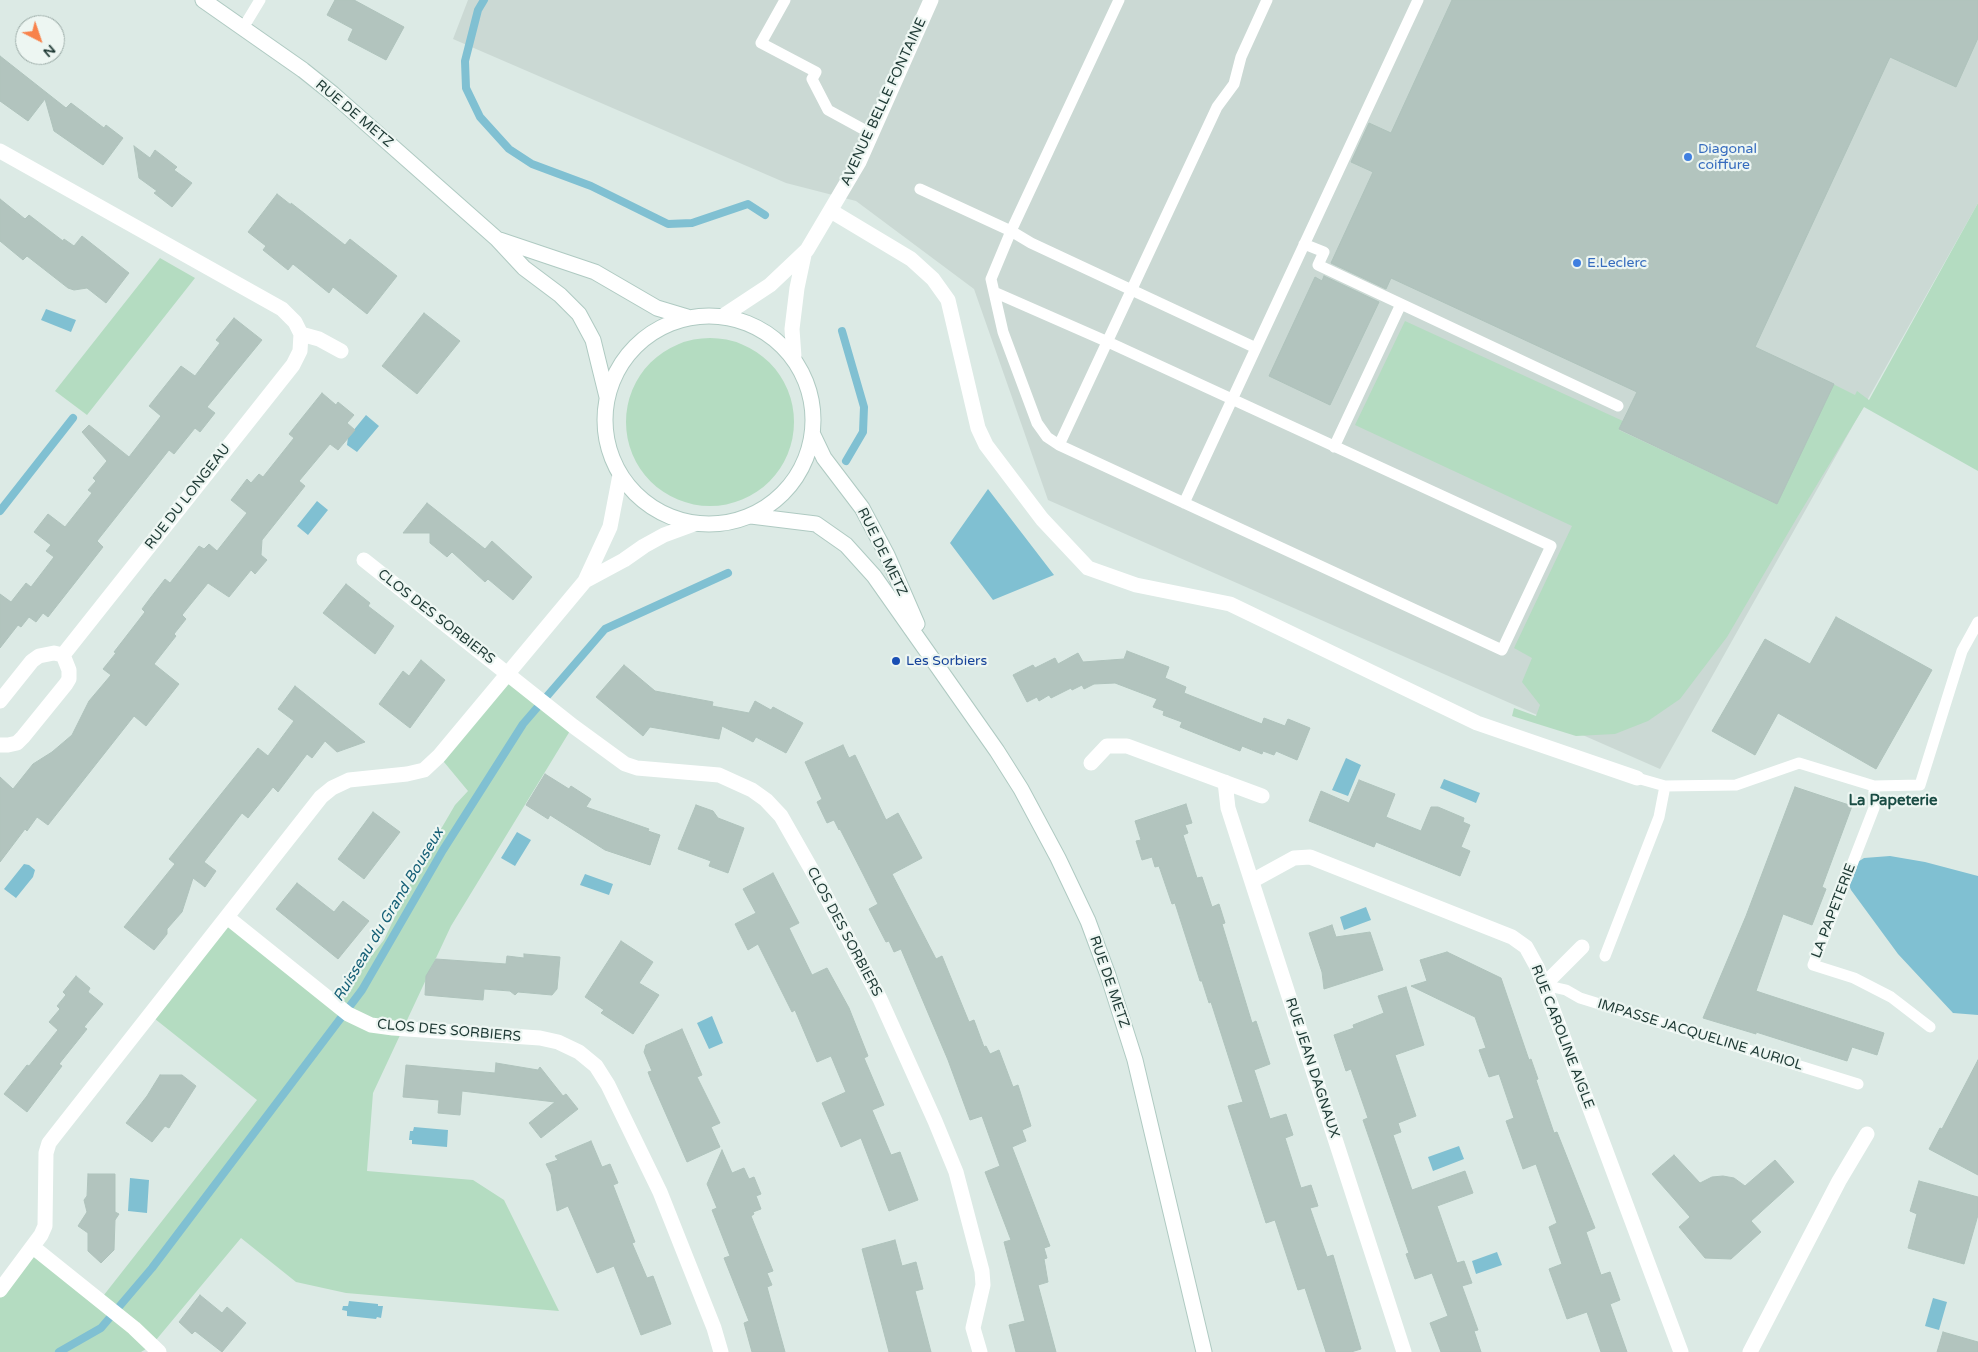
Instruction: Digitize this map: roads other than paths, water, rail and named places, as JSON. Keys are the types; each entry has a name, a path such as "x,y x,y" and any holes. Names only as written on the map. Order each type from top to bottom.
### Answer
{"street":[{"name":"RUE DE METZ","path":"202,0 333,94 497,239 524,268 560,295 579,314 593,340 607,397"},
{"name":"AVENUE BELLE FONTAINE","path":"723,316 770,285 804,255 859,162 931,0"},
{"path":"0,151 282,309 295,322 301,334 319,339 341,351"},
{"path":"831,211 911,259 933,279 948,300 978,428 986,445 1042,519 1088,568 1136,585 1230,604 1477,723 1636,778"},
{"name":"RUE DE METZ","path":"497,239 595,272 657,308 687,318"},
{"name":"AVENUE BELLE FONTAINE","path":"794,358 792,329 797,288 804,255"},
{"path":"723,316 750,323 766,332 774,337 794,358 807,381 814,408 813,435 806,460 793,483 774,502 751,516 733,522 694,524 672,518 652,508 634,493 620,475 611,457 606,438 604,418 607,397 617,369 635,346 659,328 687,318 723,316"},
{"name":"RUE DU LONGEAU","path":"63,655 293,365 300,351 301,334"},
{"name":"RUE DE METZ","path":"813,435 824,458 862,508 887,555 926,648"},
{"name":"CLOS DES SORBIERS","path":"0,1290 33,1247 45,1226 46,1153 49,1143 321,797 332,788 349,780 407,774 424,770 439,756 585,581 610,528 620,475"},
{"name":"RUE DE METZ","path":"751,516 780,518 816,524 846,545 874,576 926,648 1021,789 1058,858 1088,921 1108,975 1135,1060 1204,1352"},
{"name":"CLOS DES SORBIERS","path":"585,581 624,560 651,542 694,524"},
{"name":"CLOS DES SORBIERS","path":"364,560 507,674 625,764 637,768 719,775 752,790 766,800 781,816 818,880 880,999 956,1172 982,1271 983,1285 973,1328 980,1352"},
{"path":"0,701 32,661 39,656 54,653 63,655 69,670 69,679 66,684 23,737 8,746 0,745"},
{"path":"1091,763 1107,746 1127,746 1262,796"},
{"name":"RUE JEAN DAGNAUX","path":"1225,782 1228,808 1404,1352"},
{"name":"RUE CAROLINE AIGLE","path":"1252,881 1294,858 1310,857 1512,937 1526,947 1544,985 1681,1352"},
{"name":"CLOS DES SORBIERS","path":"227,917 336,1005 371,1025 540,1038 558,1042 579,1052 596,1066 608,1085 660,1192 714,1328 721,1352"},
{"path":"1544,985 1582,947"},
{"path":"1750,1352 1839,1181 1867,1134"},
{"path":"33,1247 127,1322 159,1352"}],"lane":[{"path":"243,28 260,0"},
{"path":"785,0 761,43 816,72 812,80 828,110 872,134"},
{"path":"994,292 1108,342 1551,546 1502,650 1059,445 1047,437 1037,423 1003,332 991,279 1011,231 1119,0"},
{"path":"1059,445 1217,107 1234,84 1240,57 1267,0"},
{"path":"1184,503 1418,0"},
{"path":"920,188 1011,231 1031,243 1256,348"},
{"path":"1304,244 1324,252 1318,265 1618,406"},
{"path":"1334,447 1401,304"},
{"path":"1636,778 1665,786 1736,785 1799,763 1874,786 1920,785 1962,651 1978,622"},
{"path":"1604,956 1659,817 1665,786"},
{"name":"LA PAPETERIE","path":"1874,786 1874,808 1813,965 1854,978 1891,997 1930,1026"},
{"name":"IMPASSE JACQUELINE AURIOL","path":"1544,985 1566,990 1580,998 1858,1084"}],"water":[{"path":"46,309 76,320 71,332 41,320"},
{"path":"366,415 379,426 357,452 347,445 348,437"},
{"path":"988,489 1054,575 993,600 950,543"},
{"path":"317,501 328,510 308,535 297,526"},
{"path":"1346,758 1361,765 1348,796 1332,790"},
{"path":"1444,779 1480,793 1476,803 1440,788"},
{"path":"517,832 531,840 515,866 501,858"},
{"path":"1890,856 1925,862 1978,876 1978,1015 1953,1013 1898,954 1851,890 1844,873 1845,870 1864,858"},
{"path":"24,864 29,865 35,870 33,877 16,898 4,889"},
{"path":"585,874 613,884 609,895 580,885"},
{"path":"1366,907 1371,920 1344,930 1340,917"},
{"path":"712,1016 723,1043 709,1049 697,1023"},
{"path":"414,1127 448,1130 447,1147 412,1144 412,1140 409,1140 410,1131 413,1131"},
{"path":"1459,1146 1464,1159 1433,1171 1428,1157"},
{"path":"130,1178 149,1180 147,1213 128,1211"},
{"path":"1497,1252 1502,1265 1476,1274 1472,1261"},
{"path":"1933,1298 1947,1302 1939,1330 1925,1326"},
{"path":"349,1301 383,1306 381,1318 347,1316 347,1311 342,1310 343,1306 348,1306"}],"waterway":[{"name":"Ruisseau du Grand Bouseux","path":"484,0 478,10 465,61 466,88 480,117 509,149 532,164 591,186 668,224 692,223 748,204 765,215"},
{"name":"Ruisseau du Grand Bouseux","path":"842,331 864,407 863,432 846,461"},
{"path":"0,511 73,418"},
{"name":"Ruisseau du Grand Bouseux","path":"59,1352 101,1328 152,1268 362,990 443,850 523,724 605,629 728,573"}],"place":[{"name":"Diagonal coiffure","path":"1688,157"},
{"name":"E.Leclerc","path":"1577,263"},
{"name":"Les Sorbiers","path":"896,661"}],"district":[{"name":"La Papeterie","path":"1893,801"}]}
